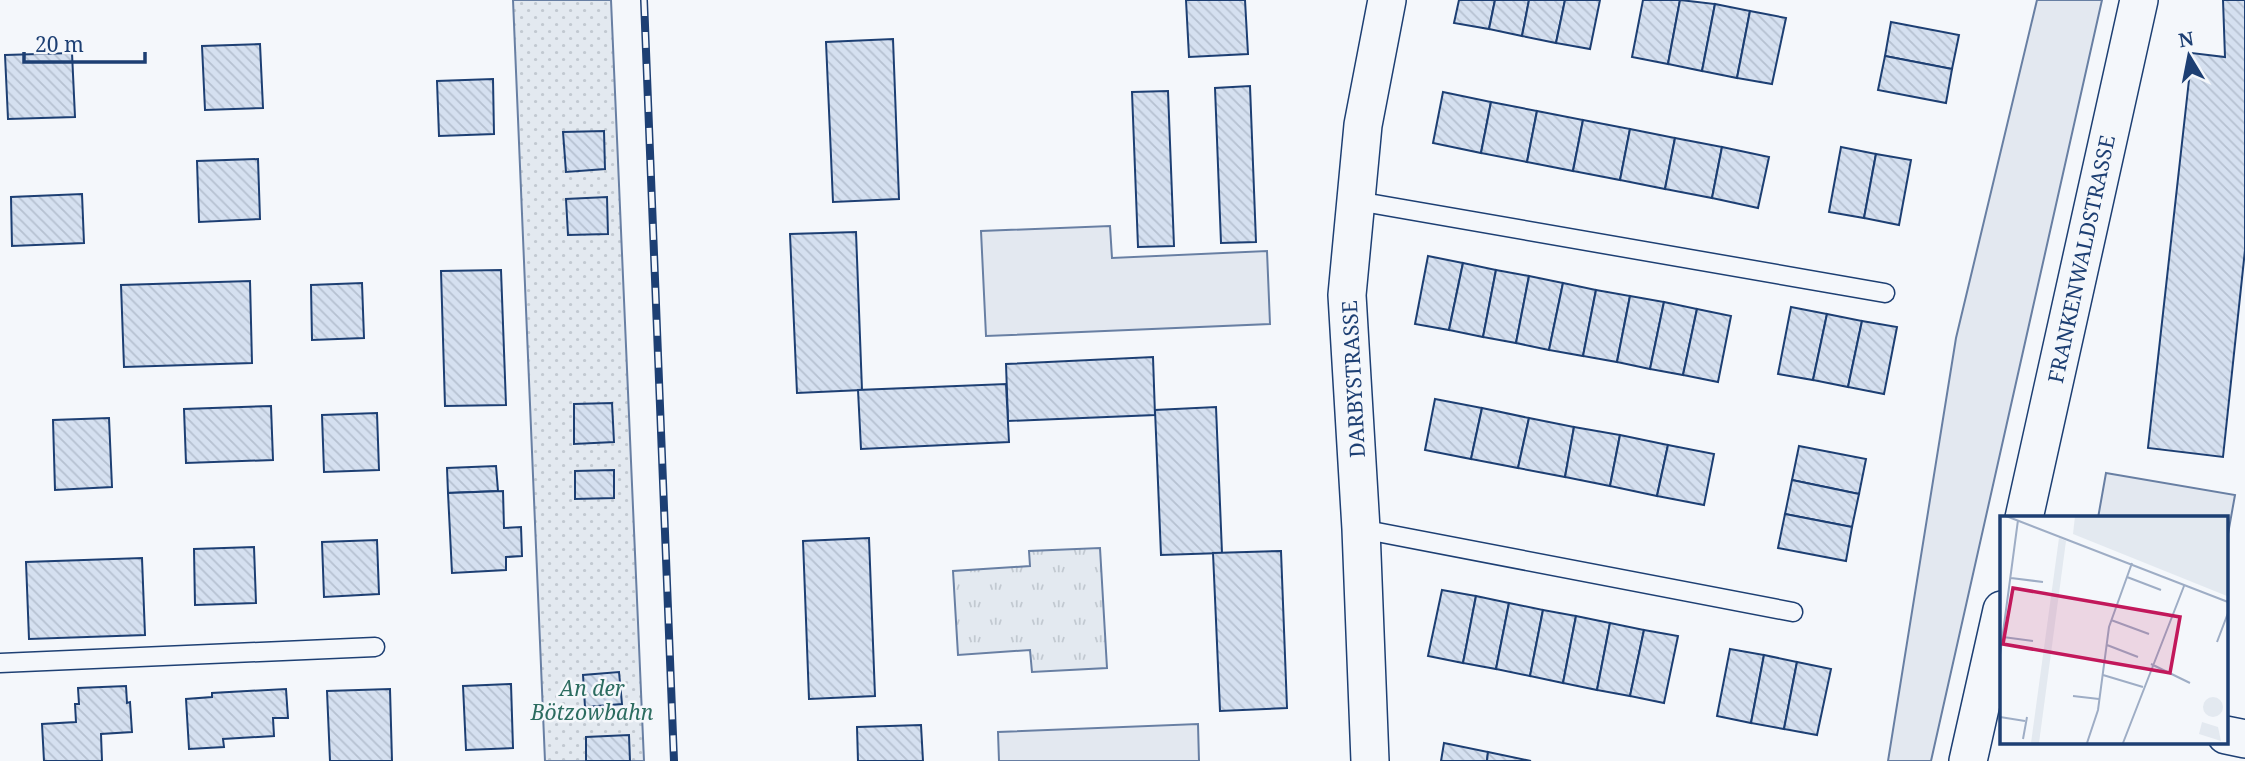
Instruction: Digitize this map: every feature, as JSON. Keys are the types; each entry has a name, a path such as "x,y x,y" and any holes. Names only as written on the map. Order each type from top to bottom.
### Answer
{"street":[{"name":"DARBYSTRASSE","path":"1370,761 1361,529 1347,295 1363,125 1387,0"},
{"name":"FRANKENWALDSTRASSE","path":"2024,516 2138,0"},
{"path":"1968,761 1993,686 2000,627"}],"lane":[{"path":"1357,201 1885,293"},
{"path":"1361,529 1793,612"},
{"path":"0,663 374,647"}],"green space":[{"name":"An der Bötzowbahn","path":"513,0 611,0 644,761 545,761"},
{"path":"1100,548 1107,668 1032,672 1030,650 958,655 953,571 1030,566 1029,551"}],"shaded area":[{"path":"2037,0 2102,0 1931,761 1888,761 1956,338"},
{"path":"1110,226 1112,258 1267,251 1270,324 986,336 981,231"},
{"path":"2106,473 2235,495 2228,534 2228,516 2098,516"},
{"path":"1198,724 1199,761 999,761 998,732"}],"building":[{"path":"1186,0 1245,0 1248,54 1189,57"},
{"path":"1459,0 1495,0 1489,29 1454,23"},
{"path":"1495,0 1529,0 1522,36 1489,29"},
{"path":"1529,0 1565,0 1556,43 1522,36"},
{"path":"1565,0 1600,0 1590,49 1556,43"},
{"path":"1643,0 1680,0 1668,64 1632,57"},
{"path":"1680,0 1715,4 1702,71 1668,64"},
{"path":"2223,0 2245,0 2245,250 2223,457 2148,448 2192,53 2225,57"},
{"path":"1715,4 1750,11 1737,78 1702,71"},
{"path":"1750,11 1786,18 1772,84 1737,78"},
{"path":"1891,22 1959,35 1952,69 1885,56"},
{"path":"893,39 899,199 833,202 826,42"},
{"path":"260,44 263,108 205,110 202,46"},
{"path":"72,53 75,117 8,119 5,55"},
{"path":"1885,56 1952,69 1946,103 1878,90"},
{"path":"493,79 494,134 439,136 437,81"},
{"path":"1250,86 1256,242 1221,243 1215,88"},
{"path":"1168,91 1174,246 1138,247 1132,92"},
{"path":"1443,92 1491,102 1481,153 1433,143"},
{"path":"1491,102 1537,111 1527,162 1481,153"},
{"path":"1537,111 1583,120 1573,171 1527,162"},
{"path":"1583,120 1630,129 1620,180 1573,171"},
{"path":"1630,129 1675,138 1665,189 1620,180"},
{"path":"604,131 605,169 566,172 563,132"},
{"path":"1675,138 1722,147 1712,198 1665,189"},
{"path":"1722,147 1769,157 1758,208 1712,198"},
{"path":"1841,147 1876,154 1864,218 1829,212"},
{"path":"1876,154 1911,160 1899,225 1864,218"},
{"path":"258,159 260,219 199,222 197,161"},
{"path":"82,194 84,243 12,246 11,197"},
{"path":"607,197 608,234 568,235 566,199"},
{"path":"856,232 862,390 797,393 790,234"},
{"path":"1428,256 1463,263 1449,330 1415,324"},
{"path":"1463,263 1496,270 1483,337 1449,330"},
{"path":"501,270 506,405 445,406 441,271"},
{"path":"1496,270 1529,276 1516,343 1483,337"},
{"path":"1529,276 1563,283 1549,350 1516,343"},
{"path":"250,281 252,363 124,367 121,285"},
{"path":"362,283 364,338 312,340 311,285"},
{"path":"1563,283 1596,290 1583,356 1549,350"},
{"path":"1596,290 1630,296 1617,362 1583,356"},
{"path":"1630,296 1664,302 1650,369 1617,362"},
{"path":"1664,302 1697,309 1683,375 1650,369"},
{"path":"1791,307 1827,314 1813,380 1778,374"},
{"path":"1697,309 1731,316 1718,382 1683,375"},
{"path":"1827,314 1862,321 1848,387 1813,380"},
{"path":"1862,321 1897,327 1884,394 1848,387"},
{"path":"1153,357 1155,415 1008,421 1006,364"},
{"path":"1006,384 1009,442 861,449 858,390"},
{"path":"1435,399 1482,408 1471,459 1425,450"},
{"path":"612,403 614,442 574,444 574,404"},
{"path":"271,406 273,460 186,463 184,409"},
{"path":"1216,407 1222,553 1161,555 1155,410"},
{"path":"1482,408 1529,418 1518,468 1471,459"},
{"path":"377,413 379,470 324,472 322,415"},
{"path":"109,418 112,487 55,490 53,420"},
{"path":"1529,418 1574,427 1565,477 1518,468"},
{"path":"1574,427 1620,435 1610,486 1565,477"},
{"path":"1620,435 1668,445 1657,496 1610,486"},
{"path":"1668,445 1714,454 1704,505 1657,496"},
{"path":"1799,446 1866,459 1859,494 1792,480"},
{"path":"496,466 498,491 448,493 447,468"},
{"path":"614,470 614,498 575,499 575,471"},
{"path":"1792,480 1859,494 1852,527 1785,514"},
{"path":"503,491 504,528 521,527 522,556 506,557 506,570 452,573 448,493"},
{"path":"1785,514 1852,527 1846,561 1778,548"},
{"path":"869,538 875,696 809,699 803,541"},
{"path":"377,540 379,594 324,597 322,542"},
{"path":"254,547 256,603 195,605 194,549"},
{"path":"1281,551 1287,708 1220,711 1213,553"},
{"path":"142,558 145,635 29,639 26,562"},
{"path":"1442,590 1476,596 1463,663 1428,656"},
{"path":"1476,596 1509,603 1496,669 1463,663"},
{"path":"1509,603 1543,610 1530,676 1496,669"},
{"path":"1543,610 1576,616 1563,683 1530,676"},
{"path":"1576,616 1610,623 1597,690 1563,683"},
{"path":"1610,623 1644,630 1630,696 1597,690"},
{"path":"1644,630 1678,636 1664,703 1630,696"},
{"path":"1730,649 1764,655 1751,723 1717,716"},
{"path":"1764,655 1797,662 1784,729 1751,723"},
{"path":"1797,662 1831,669 1817,735 1784,729"},
{"path":"619,672 622,704 585,707 583,675"},
{"path":"511,684 513,748 466,750 463,686"},
{"path":"126,686 132,732 101,734 102,761 44,761 42,724 76,722 78,688"},
{"path":"286,689 288,718 273,718 274,736 223,739 224,747 189,749 186,699 212,697 212,693"},
{"path":"390,689 392,761 330,761 327,691"},
{"path":"921,725 923,761 858,761 857,727"},
{"path":"629,735 630,761 586,761 586,737"},
{"path":"1444,743 1488,752 1487,761 1441,761"},
{"path":"1488,752 1531,761 1487,761"}],"railway":[{"path":"644,0 674,761"}]}
